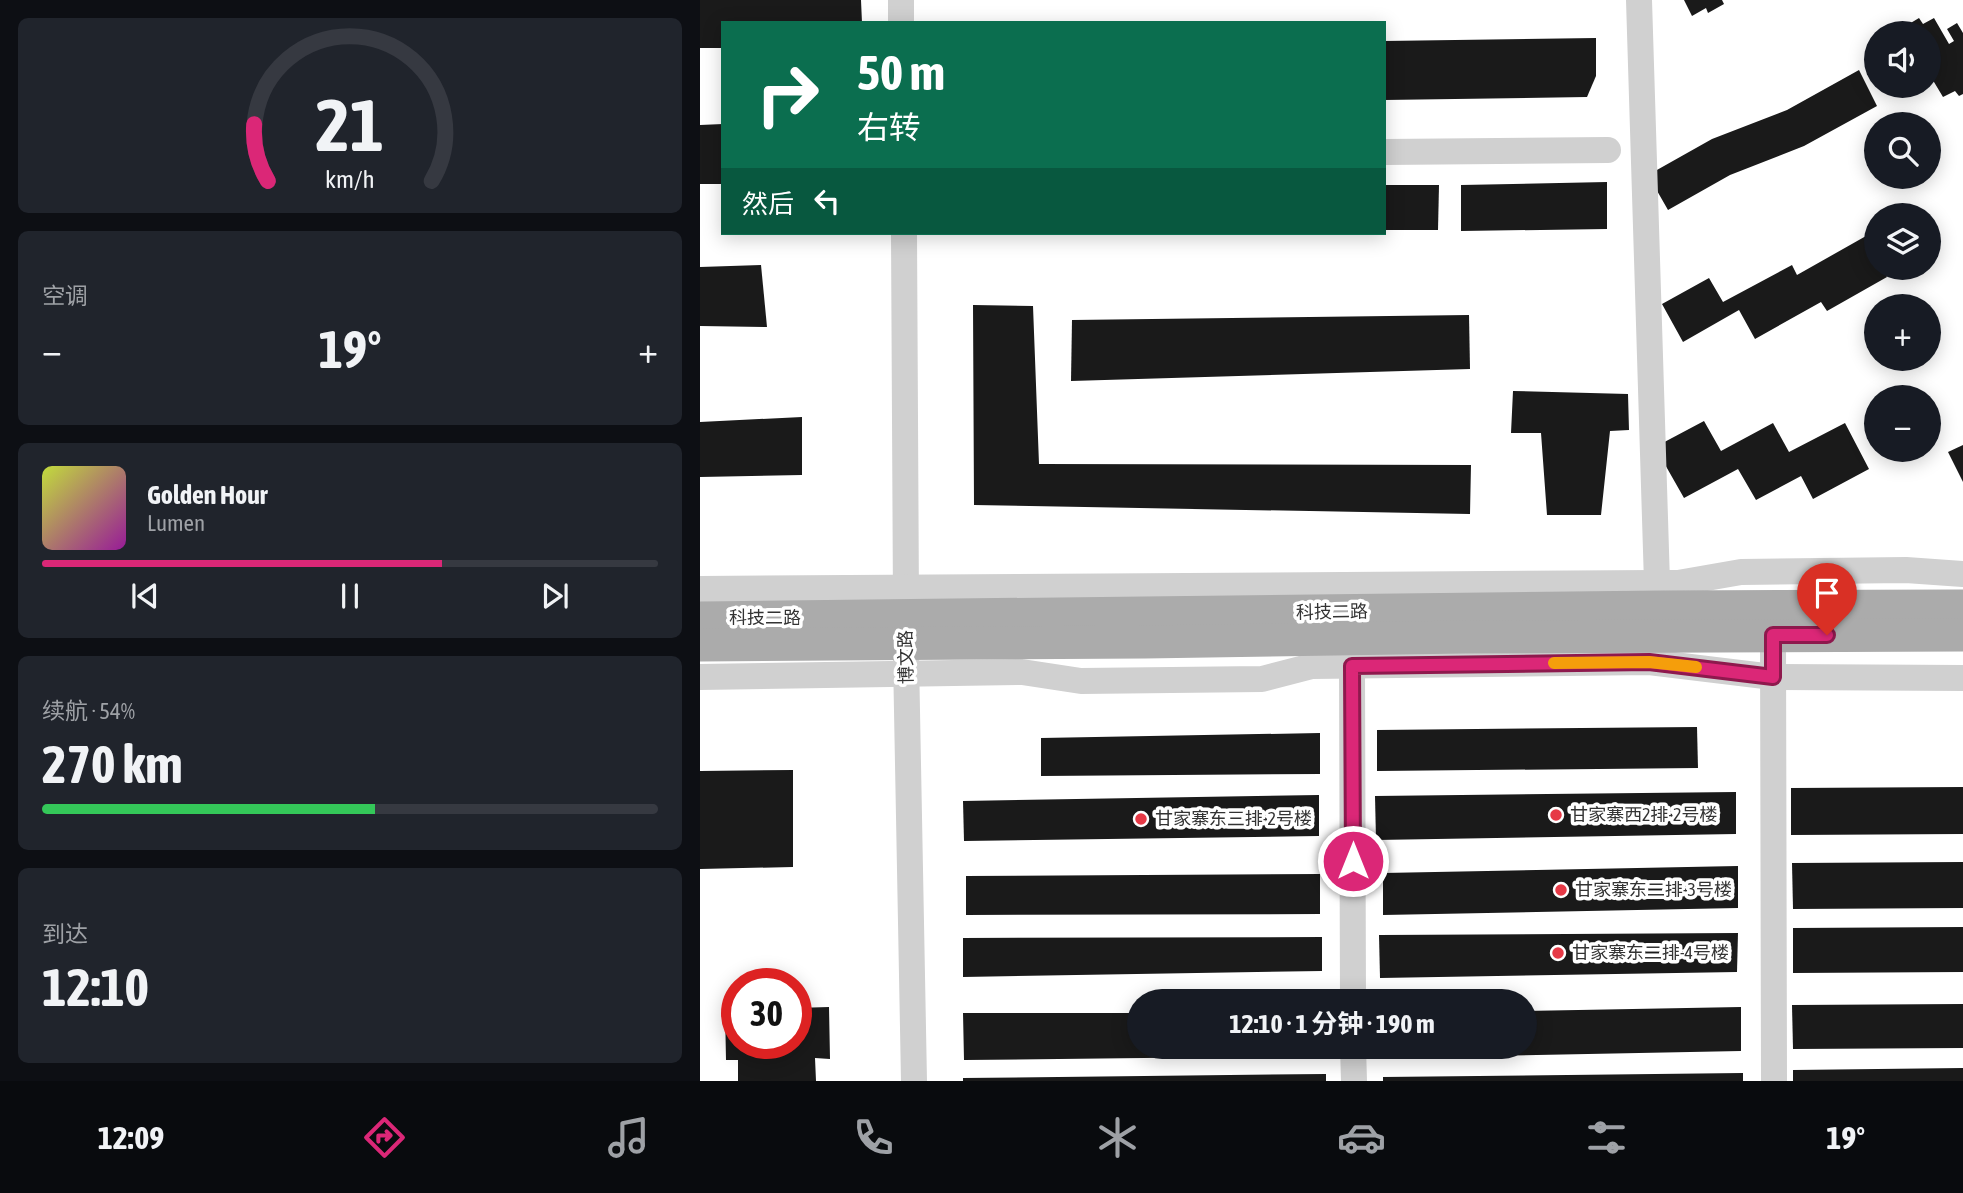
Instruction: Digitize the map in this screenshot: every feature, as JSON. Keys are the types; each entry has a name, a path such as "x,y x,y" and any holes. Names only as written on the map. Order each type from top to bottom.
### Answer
{"main road":[{"name":"科技二路","path":"700,645 906,630 1661,607 1963,606"},
{"name":"科技二路","path":"700,618 906,630 1963,635"}],"street":[{"path":"901,0 901,21"},
{"path":"1639,0 1657,583"},
{"path":"1386,152 1608,150"},
{"name":"博文路","path":"904,235 906,630 914,1081"},
{"path":"700,677 906,630 1678,583 1741,572 1906,570 1963,574"},
{"path":"700,589 906,630 1023,672 1081,681 1262,679 1312,666 1649,662 1773,677 1963,678"},
{"path":"1773,635 1774,1081"},
{"path":"1352,666 1353,989"},
{"path":"1353,1059 1353,1081"}],"building":[{"path":"700,0 861,0 862,21 721,21 721,48 700,48"},
{"path":"1684,0 1722,0 1724,4 1708,13 1706,8 1692,16"},
{"path":"1957,23 1963,33 1963,94 1959,96 1955,91 1943,97 1941,30 1949,44 1954,41 1947,29"},
{"path":"1596,38 1596,76 1587,97 1386,100 1386,41"},
{"path":"1859,70 1864,80 1864,98 1873,98 1877,106 1804,146 1730,175 1668,210 1648,175 1712,139 1787,110"},
{"path":"721,124 721,184 700,184 700,125"},
{"path":"1607,182 1607,229 1461,231 1461,185"},
{"path":"1386,185 1439,185 1438,230 1386,230"},
{"path":"1864,237 1864,280 1882,280 1827,311 1821,302 1755,339 1739,310 1683,342 1662,304 1709,278 1723,302 1792,265 1797,275"},
{"path":"761,265 767,327 700,326 700,267"},
{"path":"973,305 1033,306 1039,464 1471,465 1470,514 974,505"},
{"path":"1469,315 1470,369 1071,381 1072,320"},
{"path":"1513,391 1628,394 1629,430 1610,431 1601,515 1547,515 1541,433 1511,433"},
{"path":"802,417 802,475 700,477 700,422"},
{"path":"1704,421 1721,451 1773,423 1789,452 1845,423 1869,469 1813,499 1801,476 1756,500 1738,469 1684,498 1655,447"},
{"path":"1963,445 1963,482 1948,452"},
{"path":"1697,727 1698,768 1377,771 1377,730"},
{"path":"1320,733 1320,774 1041,776 1041,738"},
{"path":"793,770 793,867 700,869 700,771"},
{"path":"1963,787 1963,834 1791,835 1791,788"},
{"name":"甘家寨西2排-2号楼","path":"1736,792 1736,834 1376,840 1375,796"},
{"name":"甘家寨东三排-2号楼","path":"1319,795 1319,836 964,841 963,801"},
{"path":"1963,862 1963,908 1793,909 1792,863"},
{"name":"甘家寨东二排-3号楼","path":"1738,866 1738,908 1383,915 1383,873"},
{"path":"1320,874 1320,914 966,915 966,876"},
{"path":"1963,927 1963,972 1793,973 1793,928"},
{"name":"甘家寨东二排-4号楼","path":"1738,933 1737,972 1380,978 1379,935"},
{"path":"1322,937 1322,971 963,977 963,938"},
{"path":"1963,1004 1963,1048 1793,1049 1792,1005"},
{"path":"829,1007 830,1059 815,1058 816,1081 738,1081 738,1060 726,1059 812,1059 812,1008"},
{"path":"1741,1007 1741,1051 1537,1055 1537,1011"},
{"path":"963,1013 1127,1013 1127,1058 964,1060"},
{"path":"1963,1068 1963,1081 1793,1081 1793,1070"},
{"path":"1743,1073 1743,1081 1383,1081 1383,1077"},
{"path":"1326,1074 1326,1081 963,1081 963,1078"}],"slow traffic":[{"path":"1554,663 1649,662 1696,667"}],"place":[{"name":"甘家寨西2排-2号楼","path":"1556,815"},
{"name":"甘家寨东三排-2号楼","path":"1141,819"},
{"name":"甘家寨东二排-3号楼","path":"1561,890"},
{"name":"甘家寨东二排-4号楼","path":"1558,953"}],"route":[{"path":"1353,861 1352,666 1649,662 1773,677 1773,635 1827,635"}]}
